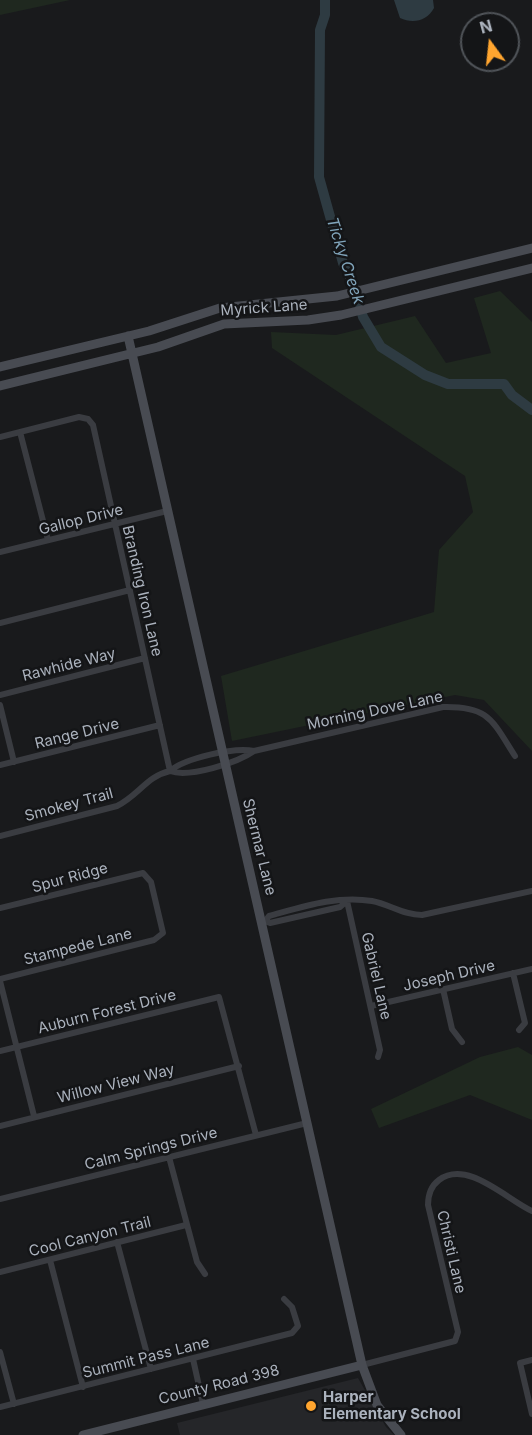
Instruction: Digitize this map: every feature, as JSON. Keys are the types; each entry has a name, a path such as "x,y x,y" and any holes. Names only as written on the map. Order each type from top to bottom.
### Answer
{"street":[{"name":"Myrick Lane","path":"0,368 128,336 220,308 337,296 532,248"},
{"name":"Myrick Lane","path":"0,386 132,353 224,324 308,320 342,315 532,268"},
{"name":"Shermar Lane","path":"128,336 221,753 264,920 362,1365 377,1405 401,1435"},
{"name":"Branding Iron Lane","path":"20,432 79,417 88,419 93,425 170,771"},
{"path":"0,436 20,432 48,540"},
{"name":"Gallop Drive","path":"0,552 167,511"},
{"path":"0,623 130,590"},
{"name":"Rawhide Way","path":"0,695 145,658"},
{"path":"0,705 15,762"},
{"name":"Morning Dove Lane","path":"224,765 254,751 443,707 468,707 491,718 515,756"},
{"name":"Range Drive","path":"0,765 160,725"},
{"name":"Morning Dove Lane","path":"221,753 243,748 254,751"},
{"name":"Smokey Trail","path":"0,836 117,806 132,796 150,778 170,771 179,764 221,753"},
{"name":"Smokey Trail","path":"170,771 179,774 224,765"},
{"name":"Spur Ridge","path":"0,908 139,872 146,874 162,928 161,936"},
{"path":"264,920 270,923 340,907 347,901 370,901 404,913 422,915 532,891"},
{"name":"Gabriel Lane","path":"347,901 380,1050 378,1057"},
{"name":"Stampede Lane","path":"0,980 161,936"},
{"name":"Joseph Drive","path":"370,1006 532,969"},
{"path":"513,973 525,1023 519,1030"},
{"path":"0,980 34,1116"},
{"path":"443,989 452,1029 462,1042"},
{"name":"Auburn Forest Drive","path":"0,1052 219,997 238,1066"},
{"path":"238,1066 256,1134"},
{"name":"Willow View Way","path":"0,1126 238,1066"},
{"name":"Calm Springs Drive","path":"0,1199 308,1123"},
{"path":"169,1157 197,1262 205,1274"},
{"name":"Christi Lane","path":"362,1365 455,1341 458,1332 428,1205 429,1193 435,1182 445,1175 464,1174 532,1211"},
{"name":"Cool Canyon Trail","path":"0,1272 186,1225"},
{"path":"117,1242 151,1370"},
{"path":"50,1260 83,1387"},
{"name":"Summit Pass Lane","path":"0,1407 151,1370 296,1330 298,1326 295,1312 284,1299"},
{"path":"0,1352 14,1404"},
{"path":"193,1359 204,1404"},
{"path":"532,1360 520,1363 532,1414"},
{"name":"County Road 398","path":"82,1435 362,1365"}],"shaded area":[{"path":"0,0 70,0 0,15"},
{"path":"394,0 433,0 434,8 424,18 415,21 405,20 400,18"},
{"path":"500,291 532,322 532,751 484,700 455,695 232,741 221,676 434,612 439,550 473,512 465,476 272,348 271,332 336,335 415,316 446,363 491,353 474,298"},
{"path":"518,1047 532,1055 532,1120 470,1095 379,1128 371,1109 480,1057"},
{"name":"Harper Elementary School","path":"358,1378 386,1427 394,1435 180,1435 177,1423"}],"waterway":[{"name":"Ticky Creek","path":"325,0 325,15 320,30 319,177 343,263 354,285 363,317 381,347 425,375 448,384 504,384 512,395 532,410"}],"place":[{"name":"Harper Elementary School","path":"311,1406"}]}
